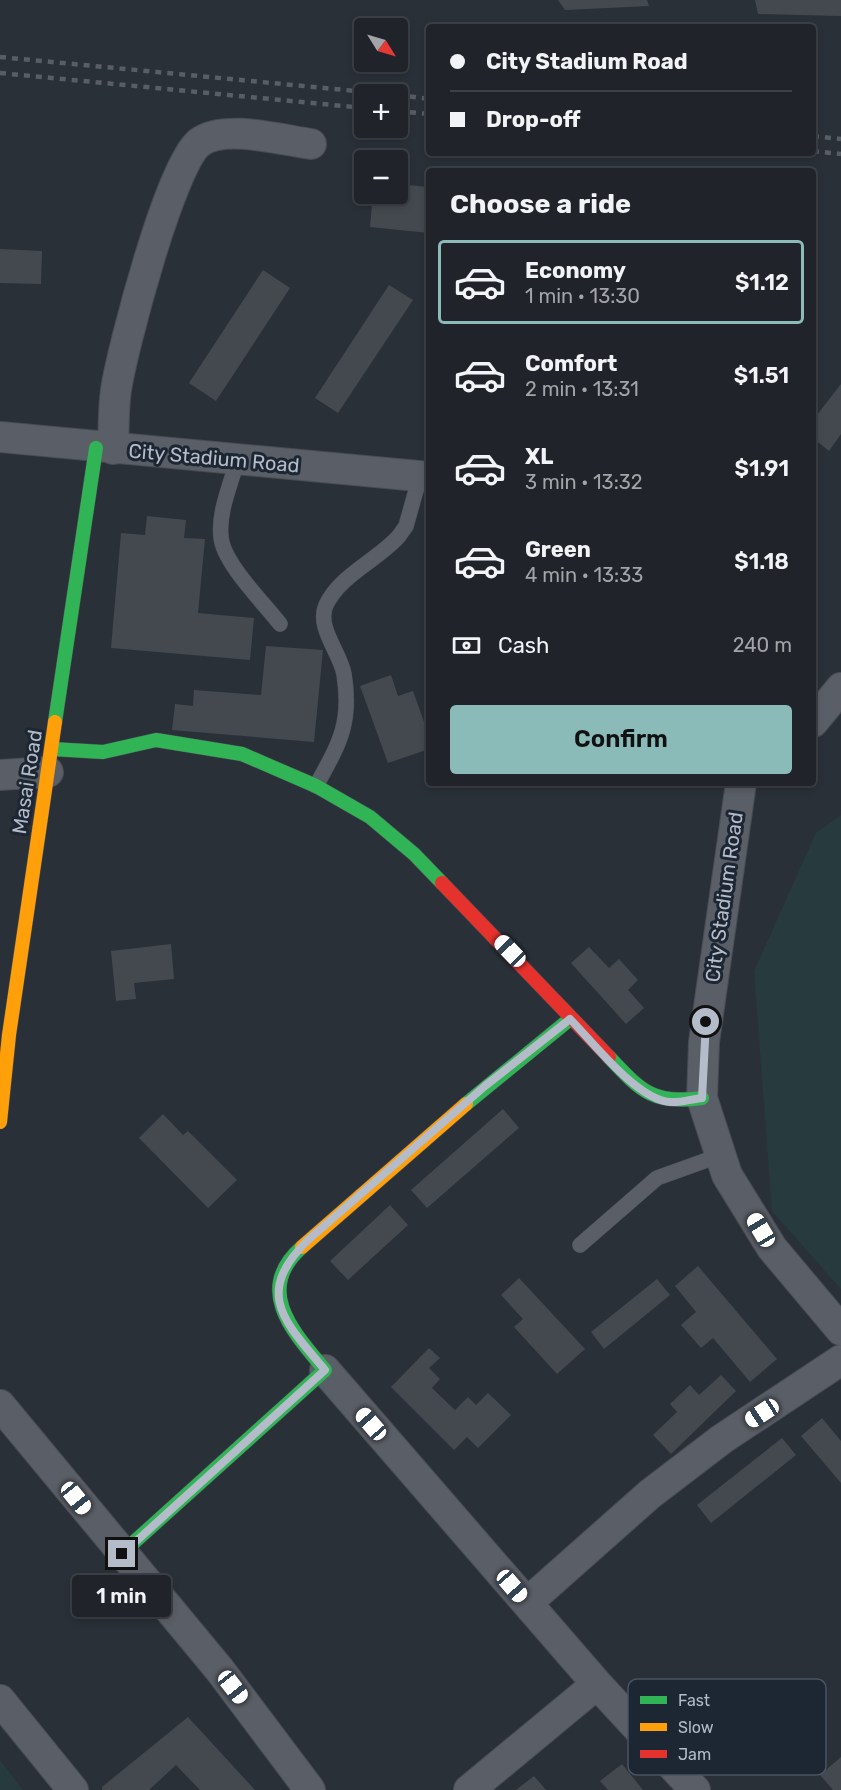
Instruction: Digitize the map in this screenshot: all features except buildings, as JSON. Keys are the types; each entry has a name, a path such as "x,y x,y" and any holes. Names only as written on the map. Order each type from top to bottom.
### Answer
{"street":[{"path":"105,449 116,391 150,251 186,162 198,142 215,135 232,134 311,144"},
{"name":"City Stadium Road","path":"0,437 105,449 425,477"},
{"name":"Masai Road","path":"0,1122 5,1035 105,449"},
{"path":"816,718 841,688"},
{"path":"0,775 50,761 156,740 242,754 316,786 370,817 414,854 510,951 570,1019 638,1088 653,1098 670,1102 702,1098"},
{"name":"City Stadium Road","path":"741,786 704,1042 702,1098 727,1175 772,1248 841,1330"},
{"path":"570,1019 485,1086 289,1259 278,1283 279,1308 293,1332 325,1370 628,1718"},
{"path":"527,1604 650,1494 722,1439 841,1360"},
{"path":"122,1554 325,1370"},
{"path":"0,1405 219,1669 310,1790"},
{"path":"469,1790 597,1684"},
{"path":"0,1700 73,1790"},
{"path":"681,1775 695,1790"}],"lane":[{"path":"237,460 222,517 221,543 232,563 280,624"},
{"path":"316,786 342,738 344,720 343,672 323,614 337,591 399,536 406,526 425,477"},
{"path":"580,1245 657,1178 721,1155"}],"green space":[{"path":"841,815 841,1289 772,1211 754,971 816,833"},
{"path":"0,1760 23,1790 0,1790"}],"railway":[{"path":"0,57 354,91"},
{"path":"0,73 354,107"},
{"path":"408,96 426,99"},
{"path":"408,112 426,114"},
{"path":"816,136 841,139"},
{"path":"816,151 841,154"}],"traffic: fast":[{"path":"55,722 96,448"},
{"path":"52,749 103,752 156,740 242,754 316,786 370,817 414,854 442,883"},
{"path":"466,1104 570,1019"},
{"path":"609,1057 630,1079 649,1093 671,1099 702,1098"},
{"path":"122,1553 325,1370 291,1326 283,1311 280,1295 281,1279 288,1263 302,1247"}],"traffic: slow":[{"path":"0,1122 9,1035 55,722"},
{"path":"302,1247 466,1104"}],"traffic: jam":[{"path":"442,883 609,1057"}],"route":[{"path":"122,1554 325,1370 293,1332 279,1308 278,1283 289,1259 308,1240 485,1086 570,1019 638,1088 653,1098 670,1102 702,1098 706,1022"}]}
